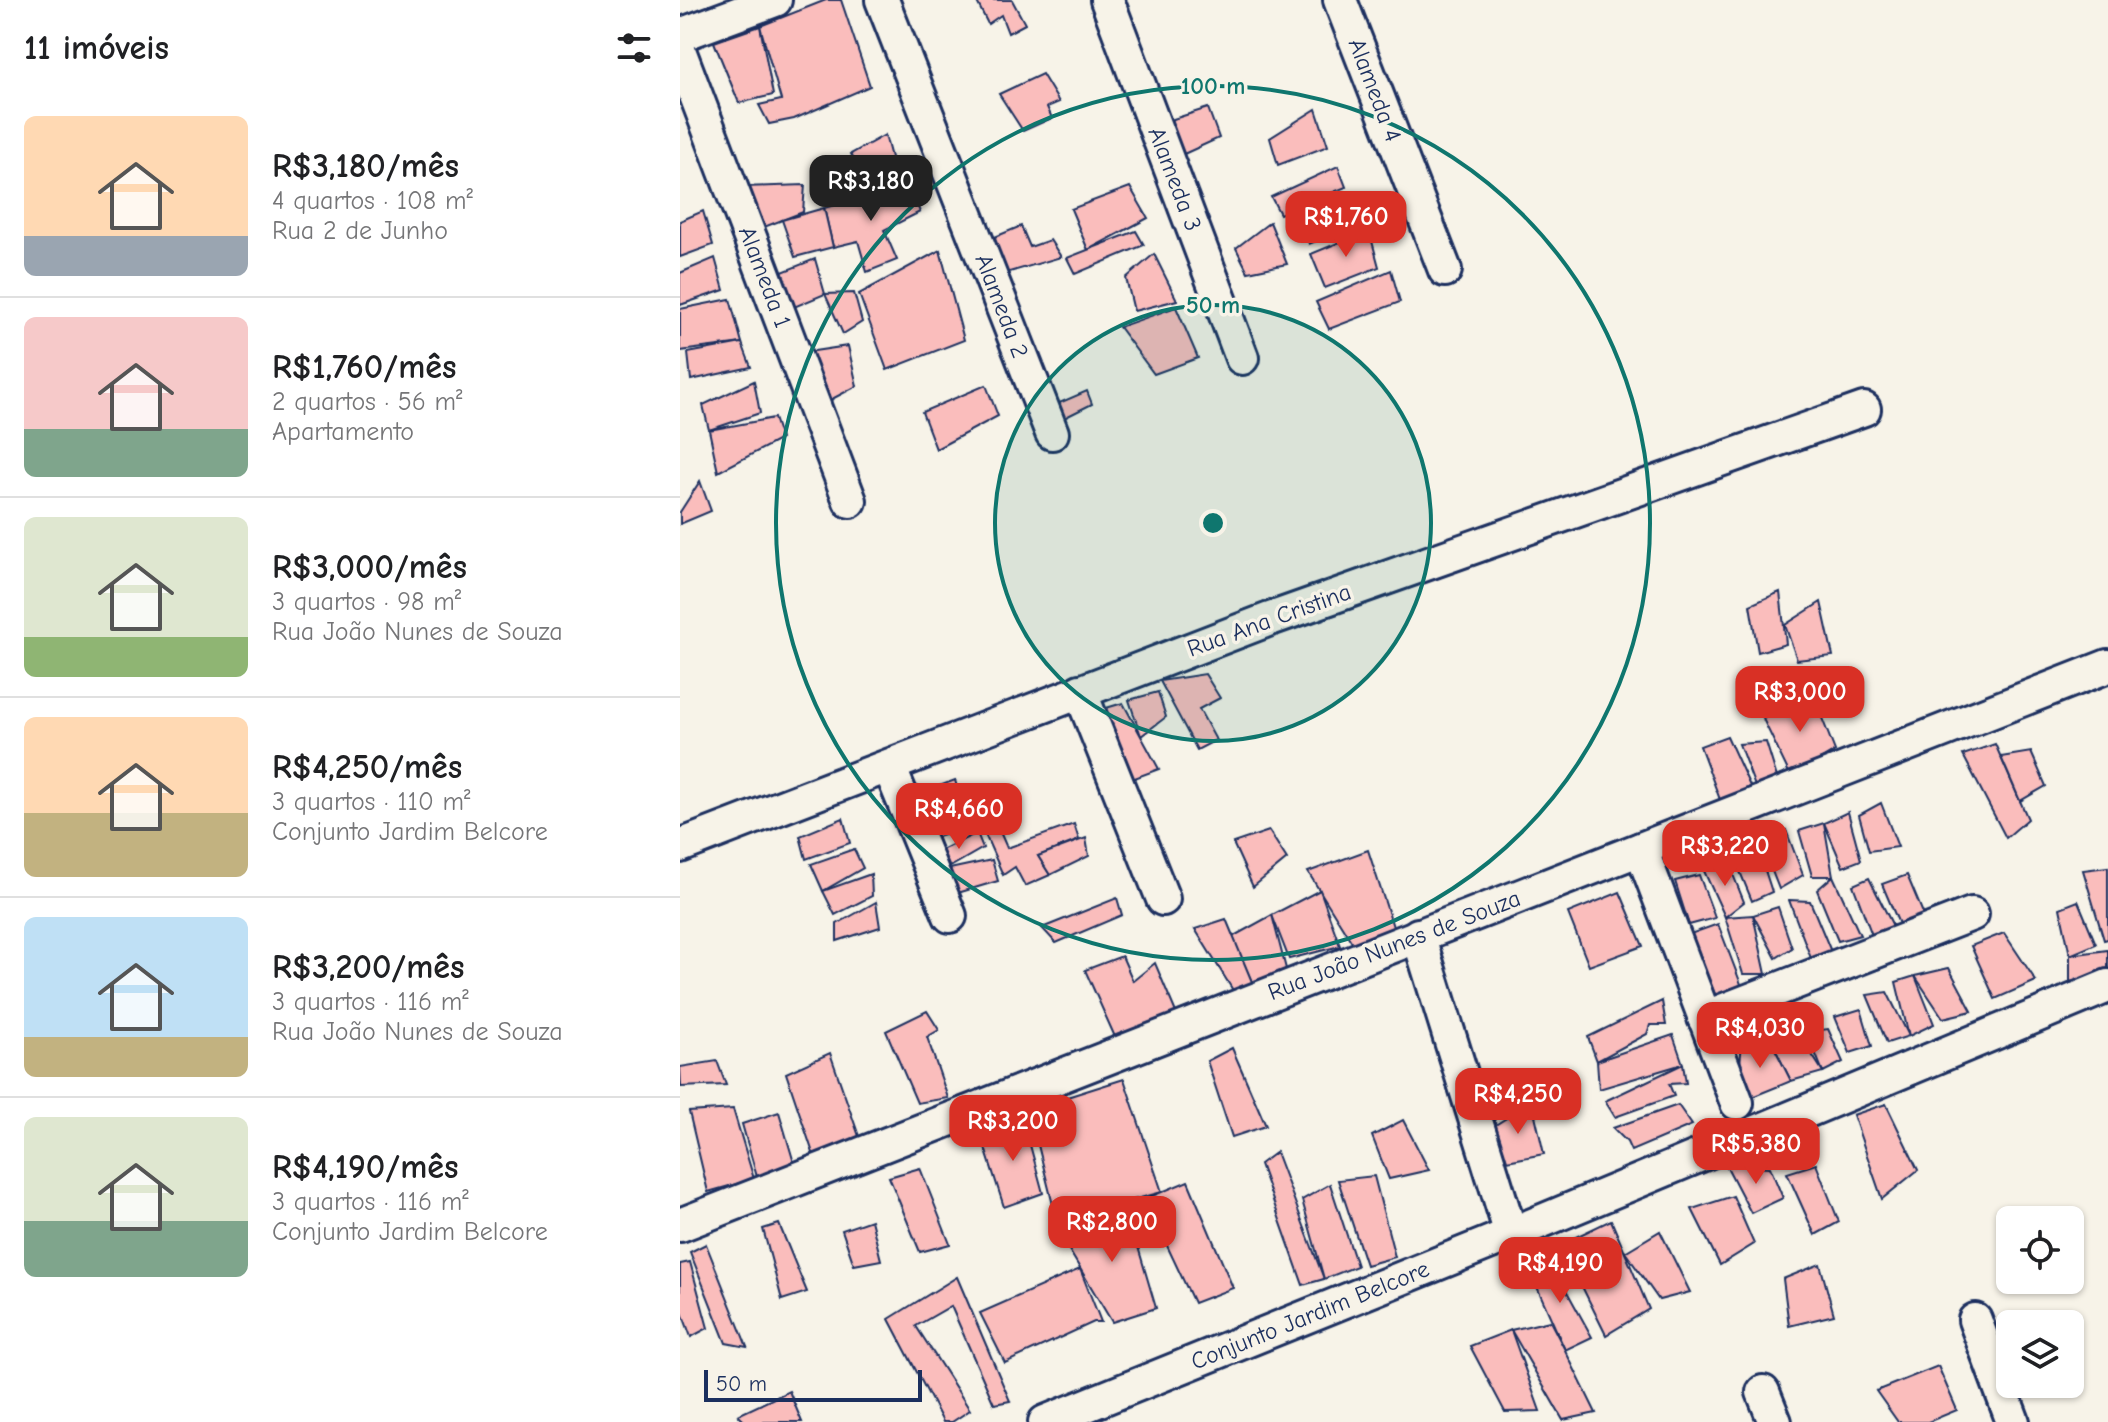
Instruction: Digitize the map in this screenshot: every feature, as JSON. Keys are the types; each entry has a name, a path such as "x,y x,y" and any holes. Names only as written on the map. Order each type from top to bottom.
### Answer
{"street":[{"path":"680,35 775,0"},
{"name":"Alameda 2","path":"882,0 1052,433"},
{"name":"Alameda 3","path":"1107,0 1242,358"},
{"name":"Alameda 4","path":"1340,0 1445,270"},
{"name":"Alameda 1","path":"680,53 850,501"},
{"name":"Rua Ana Cristina","path":"680,846 1270,619 1864,409"},
{"name":"Rua João Nunes de Souza","path":"680,1225 2108,666"},
{"path":"1080,691 1163,899"},
{"path":"889,766 950,916"},
{"path":"1641,849 1737,1103"},
{"path":"1704,1018 1972,914"},
{"path":"1418,935 1511,1234"},
{"name":"Conjunto Jardim Belcore","path":"1045,1422 1511,1234 2108,986"},
{"path":"1975,1320 2013,1422"},
{"path":"1763,1392 1775,1422"}],"building":[{"path":"826,0 841,0 870,86 794,119 769,124 759,105 781,100 760,26"},
{"path":"976,0 1012,0 1025,24 1008,33 1001,15 988,24"},
{"path":"760,26 773,95 739,103 714,42"},
{"path":"1042,74 1059,102 1047,107 1052,118 1023,131 999,94"},
{"path":"1208,108 1219,138 1175,158 1164,122"},
{"path":"1316,109 1328,146 1278,165 1270,138"},
{"path":"885,135 897,180 868,188 851,154"},
{"path":"1338,166 1346,187 1280,214 1271,197"},
{"path":"805,185 803,212 759,229 742,187"},
{"path":"908,185 920,212 884,230 897,260 867,272 858,241 833,247 824,208"},
{"path":"1130,187 1148,218 1088,250 1071,209"},
{"path":"1347,195 1362,223 1309,244 1297,212"},
{"path":"824,208 833,247 795,257 782,220"},
{"path":"703,211 713,245 680,257 680,221"},
{"path":"1270,222 1287,264 1248,272 1236,248"},
{"path":"1021,226 1030,247 1050,240 1061,257 999,275 978,244"},
{"path":"1369,230 1379,267 1325,288 1311,254"},
{"path":"1136,231 1144,245 1075,274 1067,258"},
{"path":"940,250 964,340 887,370 859,294"},
{"path":"1154,254 1177,300 1134,311 1126,278"},
{"path":"715,258 724,290 680,305 680,273"},
{"path":"815,259 825,294 768,318 757,282"},
{"path":"1391,270 1400,302 1329,329 1316,302"},
{"path":"854,293 862,322 843,334 825,294"},
{"path":"730,299 742,343 680,351 680,309"},
{"path":"1176,307 1198,358 1154,374 1119,327"},
{"path":"742,343 751,367 691,380 688,353"},
{"path":"848,346 857,386 832,399 823,430 794,354"},
{"path":"754,381 760,413 709,430 703,405"},
{"path":"986,385 998,416 936,449 922,412"},
{"path":"1087,391 1092,404 1056,422 1050,407"},
{"path":"774,418 781,439 718,472 709,430"},
{"path":"700,481 711,511 680,524 680,512"},
{"path":"1780,592 1786,644 1758,652 1750,605"},
{"path":"1821,602 1833,656 1797,660 1785,625"},
{"path":"1205,674 1220,698 1199,709 1216,740 1197,750 1160,681"},
{"path":"1811,690 1835,751 1791,777 1763,719"},
{"path":"1158,692 1166,717 1141,736 1129,700"},
{"path":"1123,703 1159,769 1124,782 1096,711"},
{"path":"1727,736 1754,795 1722,805 1700,746"},
{"path":"1766,742 1780,787 1756,789 1739,744"},
{"path":"1995,744 2028,819 2006,838 1963,755"},
{"path":"2031,752 2046,786 2020,801 2001,757"},
{"path":"955,780 962,805 915,814 910,797"},
{"path":"984,795 1007,848 1074,824 1079,840 1038,856 1050,875 1025,886 1015,867 1003,875 971,803"},
{"path":"971,803 982,822 929,840 926,822"},
{"path":"1881,803 1898,847 1869,851 1859,815"},
{"path":"1848,812 1861,860 1843,867 1824,823"},
{"path":"843,818 850,843 806,859 800,836"},
{"path":"1824,823 1833,876 1812,876 1799,831"},
{"path":"1786,830 1803,875 1779,889 1761,843"},
{"path":"1269,831 1287,859 1253,887 1233,843"},
{"path":"977,833 983,848 945,870 935,853"},
{"path":"1086,838 1089,856 1050,875 1038,856"},
{"path":"854,849 863,868 823,891 811,864"},
{"path":"1368,850 1394,930 1356,949 1308,872"},
{"path":"1759,852 1772,892 1752,901 1736,862"},
{"path":"992,860 998,881 951,895 945,870"},
{"path":"1728,862 1744,902 1725,917 1704,871"},
{"path":"2108,867 2108,939 2104,940 2083,870"},
{"path":"871,874 872,896 835,915 823,891"},
{"path":"1699,875 1715,918 1689,925 1675,881"},
{"path":"1907,875 1925,918 1902,931 1882,884"},
{"path":"1833,876 1860,935 1838,941 1817,890"},
{"path":"1869,878 1901,942 1878,951 1853,885"},
{"path":"1320,890 1340,946 1289,959 1272,915"},
{"path":"1620,892 1643,946 1589,966 1568,913"},
{"path":"1117,898 1122,915 1056,943 1042,928"},
{"path":"1789,900 1810,901 1832,954 1812,961"},
{"path":"2078,901 2096,944 2070,955 2060,908"},
{"path":"876,902 880,927 837,941 837,924"},
{"path":"1778,907 1792,948 1776,958 1753,915"},
{"path":"1272,915 1286,969 1255,989 1232,937"},
{"path":"1753,915 1766,974 1743,974 1725,917"},
{"path":"1226,919 1255,989 1234,992 1195,929"},
{"path":"1718,924 1744,992 1719,1004 1690,934"},
{"path":"2004,933 2036,981 1995,999 1971,946"},
{"path":"2108,950 2108,973 2070,982 2070,955"},
{"path":"1122,956 1133,981 1155,963 1177,1015 1115,1037 1085,970"},
{"path":"1949,968 1972,1011 1943,1018 1915,976"},
{"path":"1915,976 1934,1024 1909,1036 1896,982"},
{"path":"1887,992 1909,1036 1887,1043 1867,995"},
{"path":"1662,1001 1666,1025 1650,1025 1647,1034 1597,1061 1588,1037"},
{"path":"1861,1009 1872,1046 1850,1053 1835,1017"},
{"path":"927,1011 939,1030 927,1037 948,1098 917,1103 886,1031"},
{"path":"1828,1029 1843,1062 1823,1072 1807,1032"},
{"path":"1797,1031 1823,1072 1791,1081 1773,1045"},
{"path":"1673,1035 1683,1064 1599,1089 1597,1061"},
{"path":"1742,1041 1773,1045 1791,1081 1737,1103"},
{"path":"1232,1048 1266,1126 1232,1137 1207,1061"},
{"path":"830,1053 861,1142 815,1159 786,1073"},
{"path":"717,1061 726,1085 681,1087 680,1067"},
{"path":"1683,1064 1686,1083 1669,1084 1674,1096 1615,1117 1605,1101"},
{"path":"1124,1079 1162,1192 1057,1221 1029,1109"},
{"path":"1532,1102 1544,1154 1501,1162 1489,1129"},
{"path":"1886,1104 1918,1170 1882,1199 1853,1115"},
{"path":"1678,1105 1692,1125 1631,1151 1613,1128"},
{"path":"733,1109 754,1179 708,1192 689,1112"},
{"path":"779,1112 797,1173 759,1184 742,1124"},
{"path":"1023,1119 1043,1193 1004,1207 981,1135"},
{"path":"1403,1120 1429,1170 1389,1179 1372,1136"},
{"path":"1276,1152 1324,1279 1303,1285 1260,1164"},
{"path":"1816,1164 1839,1222 1815,1235 1787,1173"},
{"path":"1726,1165 1770,1167 1783,1198 1751,1213"},
{"path":"920,1168 950,1244 920,1252 889,1177"},
{"path":"1374,1176 1395,1257 1366,1265 1338,1180"},
{"path":"1188,1181 1233,1288 1194,1303 1145,1199"},
{"path":"1330,1184 1357,1266 1324,1279 1302,1200"},
{"path":"1733,1196 1754,1244 1720,1265 1692,1209"},
{"path":"1126,1206 1156,1308 1112,1322 1060,1235"},
{"path":"871,1220 881,1260 854,1265 842,1230"},
{"path":"1611,1220 1649,1309 1606,1335 1561,1244"},
{"path":"779,1224 807,1292 782,1300 763,1229"},
{"path":"1660,1231 1690,1292 1659,1300 1625,1252"},
{"path":"706,1244 747,1347 726,1343 690,1252"},
{"path":"1548,1257 1592,1337 1565,1350 1529,1269"},
{"path":"690,1262 708,1328 691,1337 680,1307 680,1264"},
{"path":"1820,1264 1834,1315 1789,1326 1783,1279"},
{"path":"1080,1269 1101,1322 1094,1322 1005,1363 980,1313"},
{"path":"957,1277 1010,1401 994,1404 951,1306 916,1326 970,1410 952,1422 943,1422 889,1319"},
{"path":"1550,1321 1596,1413 1563,1420 1511,1330"},
{"path":"1511,1330 1540,1411 1505,1412 1470,1346"},
{"path":"1938,1366 1957,1410 1928,1422 1898,1422 1876,1391"},
{"path":"789,1391 802,1422 745,1422 738,1415"}]}
